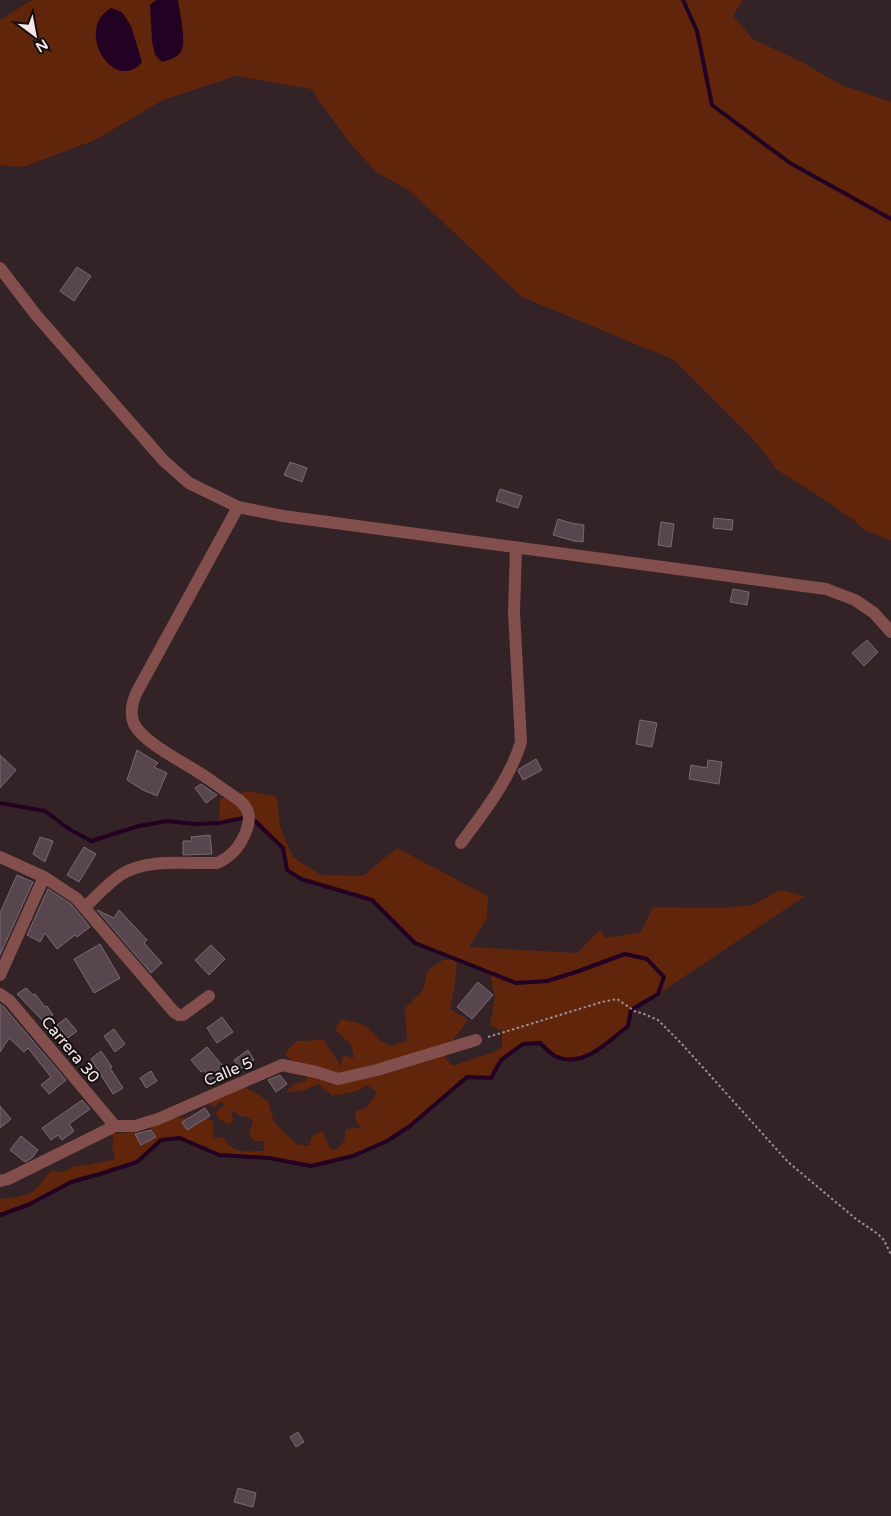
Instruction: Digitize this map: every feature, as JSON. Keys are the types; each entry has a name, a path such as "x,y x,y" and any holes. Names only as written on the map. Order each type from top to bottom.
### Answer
{"street":[{"path":"0,268 36,315 164,461 189,483 238,507 283,516 826,589 855,600 874,613 891,632"},
{"path":"85,908 106,887 131,869 145,865 217,864 225,860 238,848 245,833 249,822 249,814 242,803 158,747 138,731 132,717 133,698 238,507"},
{"path":"462,843 494,798 518,754 521,742 514,612 516,547"},
{"path":"0,857 44,877 76,898 174,1012 183,1015 209,996"},
{"path":"0,975 44,877"},
{"name":"Carrera 30","path":"0,994 10,1001 115,1126"},
{"name":"Calle 5","path":"0,1181 8,1179 115,1126 135,1126 158,1119 282,1065 338,1079 377,1070 476,1040"}],"path":[{"path":"476,1040 617,999 636,1012 658,1020 788,1162 850,1214 878,1234 884,1240 891,1255"}],"shaded area":[{"path":"32,0 743,0 733,16 753,39 804,63 839,84 891,102 891,541 864,530 855,521 813,492 777,470 754,440 674,360 522,297 410,191 376,172 348,141 311,89 236,76 163,100 95,140 23,167 0,165 0,20"},
{"path":"156,0 178,0 182,28 183,43 180,53 174,58 162,62 155,55 152,41 150,5"},
{"path":"111,8 122,12 131,26 142,62 131,70 120,71 110,65 102,56 97,43 96,30 100,18"},
{"path":"248,791 277,797 280,827 293,857 321,875 363,876 397,848 488,896 487,918 469,947 577,953 600,930 606,938 641,932 653,907 720,908 753,905 780,890 805,896 631,1010 628,1026 594,1052 575,1059 565,1059 555,1056 540,1043 523,1044 501,1060 491,1078 467,1077 410,1126 387,1141 353,1156 311,1166 269,1158 219,1155 180,1138 161,1140 137,1162 71,1182 30,1204 0,1215 0,1199 32,1192 51,1171 63,1172 74,1166 115,1159 112,1147 114,1141 111,1134 134,1132 142,1145 156,1137 150,1127 169,1118 191,1117 195,1125 206,1118 214,1122 213,1139 223,1137 236,1150 264,1151 264,1141 255,1141 249,1135 253,1121 247,1117 240,1116 232,1110 233,1121 228,1124 219,1119 215,1113 224,1105 221,1102 214,1107 209,1104 212,1099 242,1086 268,1101 274,1122 297,1144 309,1146 312,1136 323,1131 330,1148 336,1150 345,1140 345,1130 353,1127 362,1130 356,1121 355,1112 367,1107 377,1093 368,1085 356,1091 332,1096 319,1084 302,1091 286,1092 293,1084 306,1081 308,1071 285,1054 296,1041 324,1040 339,1063 340,1069 343,1055 354,1058 351,1044 335,1030 341,1019 365,1025 380,1040 391,1046 407,1041 405,1008 423,990 428,970 443,960 455,959 415,943 371,900 301,879 287,870 283,848 254,820 243,818 219,823 220,799","holes":["457,959 490,974 495,997 490,1025 502,1031 502,1047 494,1052 452,1066 441,1051 453,1040 468,1020 450,1009"]}],"building":[{"path":"77,267 91,276 74,301 60,291"},
{"path":"290,462 307,468 302,482 284,475"},
{"path":"500,489 522,496 518,508 496,501"},
{"path":"714,518 733,520 732,530 713,528"},
{"path":"558,519 584,525 583,542 553,535"},
{"path":"661,522 674,524 671,547 658,545"},
{"path":"733,589 749,592 747,605 730,602"},
{"path":"867,640 878,652 864,666 852,653"},
{"path":"640,720 657,723 652,747 636,744"},
{"path":"137,750 158,763 154,767 167,773 157,796 127,780"},
{"path":"0,755 16,770 0,788"},
{"path":"536,759 542,770 523,780 518,771 519,769"},
{"path":"708,760 722,762 719,784 689,779 691,765 707,768"},
{"path":"201,784 217,795 206,803 195,788"},
{"path":"210,835 212,854 183,855 183,841 192,841 191,837"},
{"path":"40,837 53,841 45,862 33,854"},
{"path":"84,847 96,854 79,882 67,875"},
{"path":"17,875 33,882 0,955 0,913"},
{"path":"48,889 71,904 90,927 77,937 75,935 57,949 45,933 40,942 27,935"},
{"path":"97,910 114,918 119,910 147,940 144,943 162,963 151,973"},
{"path":"100,944 120,978 94,993 74,959"},
{"path":"211,945 225,959 209,975 195,960"},
{"path":"478,982 493,995 472,1019 457,1007"},
{"path":"26,988 33,995 35,994 45,1007 47,1006 53,1015 44,1022 17,994"},
{"path":"0,1004 66,1080 49,1094 41,1085 51,1077 28,1048 24,1052 9,1038 0,1052"},
{"path":"222,1017 233,1032 217,1043 207,1028"},
{"path":"66,1018 77,1031 68,1038 57,1025"},
{"path":"114,1029 125,1044 115,1052 104,1036"},
{"path":"207,1047 226,1070 210,1080 204,1070 201,1072 191,1060"},
{"path":"248,1050 254,1060 240,1069 234,1060"},
{"path":"101,1051 123,1088 113,1094 91,1059"},
{"path":"151,1071 157,1081 146,1088 140,1078"},
{"path":"280,1075 287,1084 276,1092 268,1080"},
{"path":"82,1100 90,1109 69,1124 74,1131 62,1140 58,1135 51,1140 42,1128"},
{"path":"0,1106 11,1119 0,1128"},
{"path":"205,1108 210,1116 187,1130 182,1122"},
{"path":"151,1130 156,1137 141,1145 135,1134"},
{"path":"21,1136 38,1150 32,1158 25,1162 10,1150"},
{"path":"298,1432 304,1442 296,1447 290,1437"},
{"path":"238,1488 256,1493 253,1507 234,1502"}],"waterway":[{"path":"683,0 697,31 712,105 790,163 891,219"},
{"path":"0,803 45,811 69,829 91,841 139,826 167,821 195,824 219,823 243,818"},
{"path":"0,1215 30,1204 71,1182 137,1162 161,1140 180,1138 219,1155 269,1158 311,1166 353,1156 387,1141 410,1126 467,1077 491,1078 501,1060 523,1044 540,1043 555,1056 565,1059 575,1059 594,1052 628,1026 631,1010 658,994 664,977 647,959 625,954 547,981 516,983 415,943 372,900 301,879 287,870 283,848 254,820"}]}
